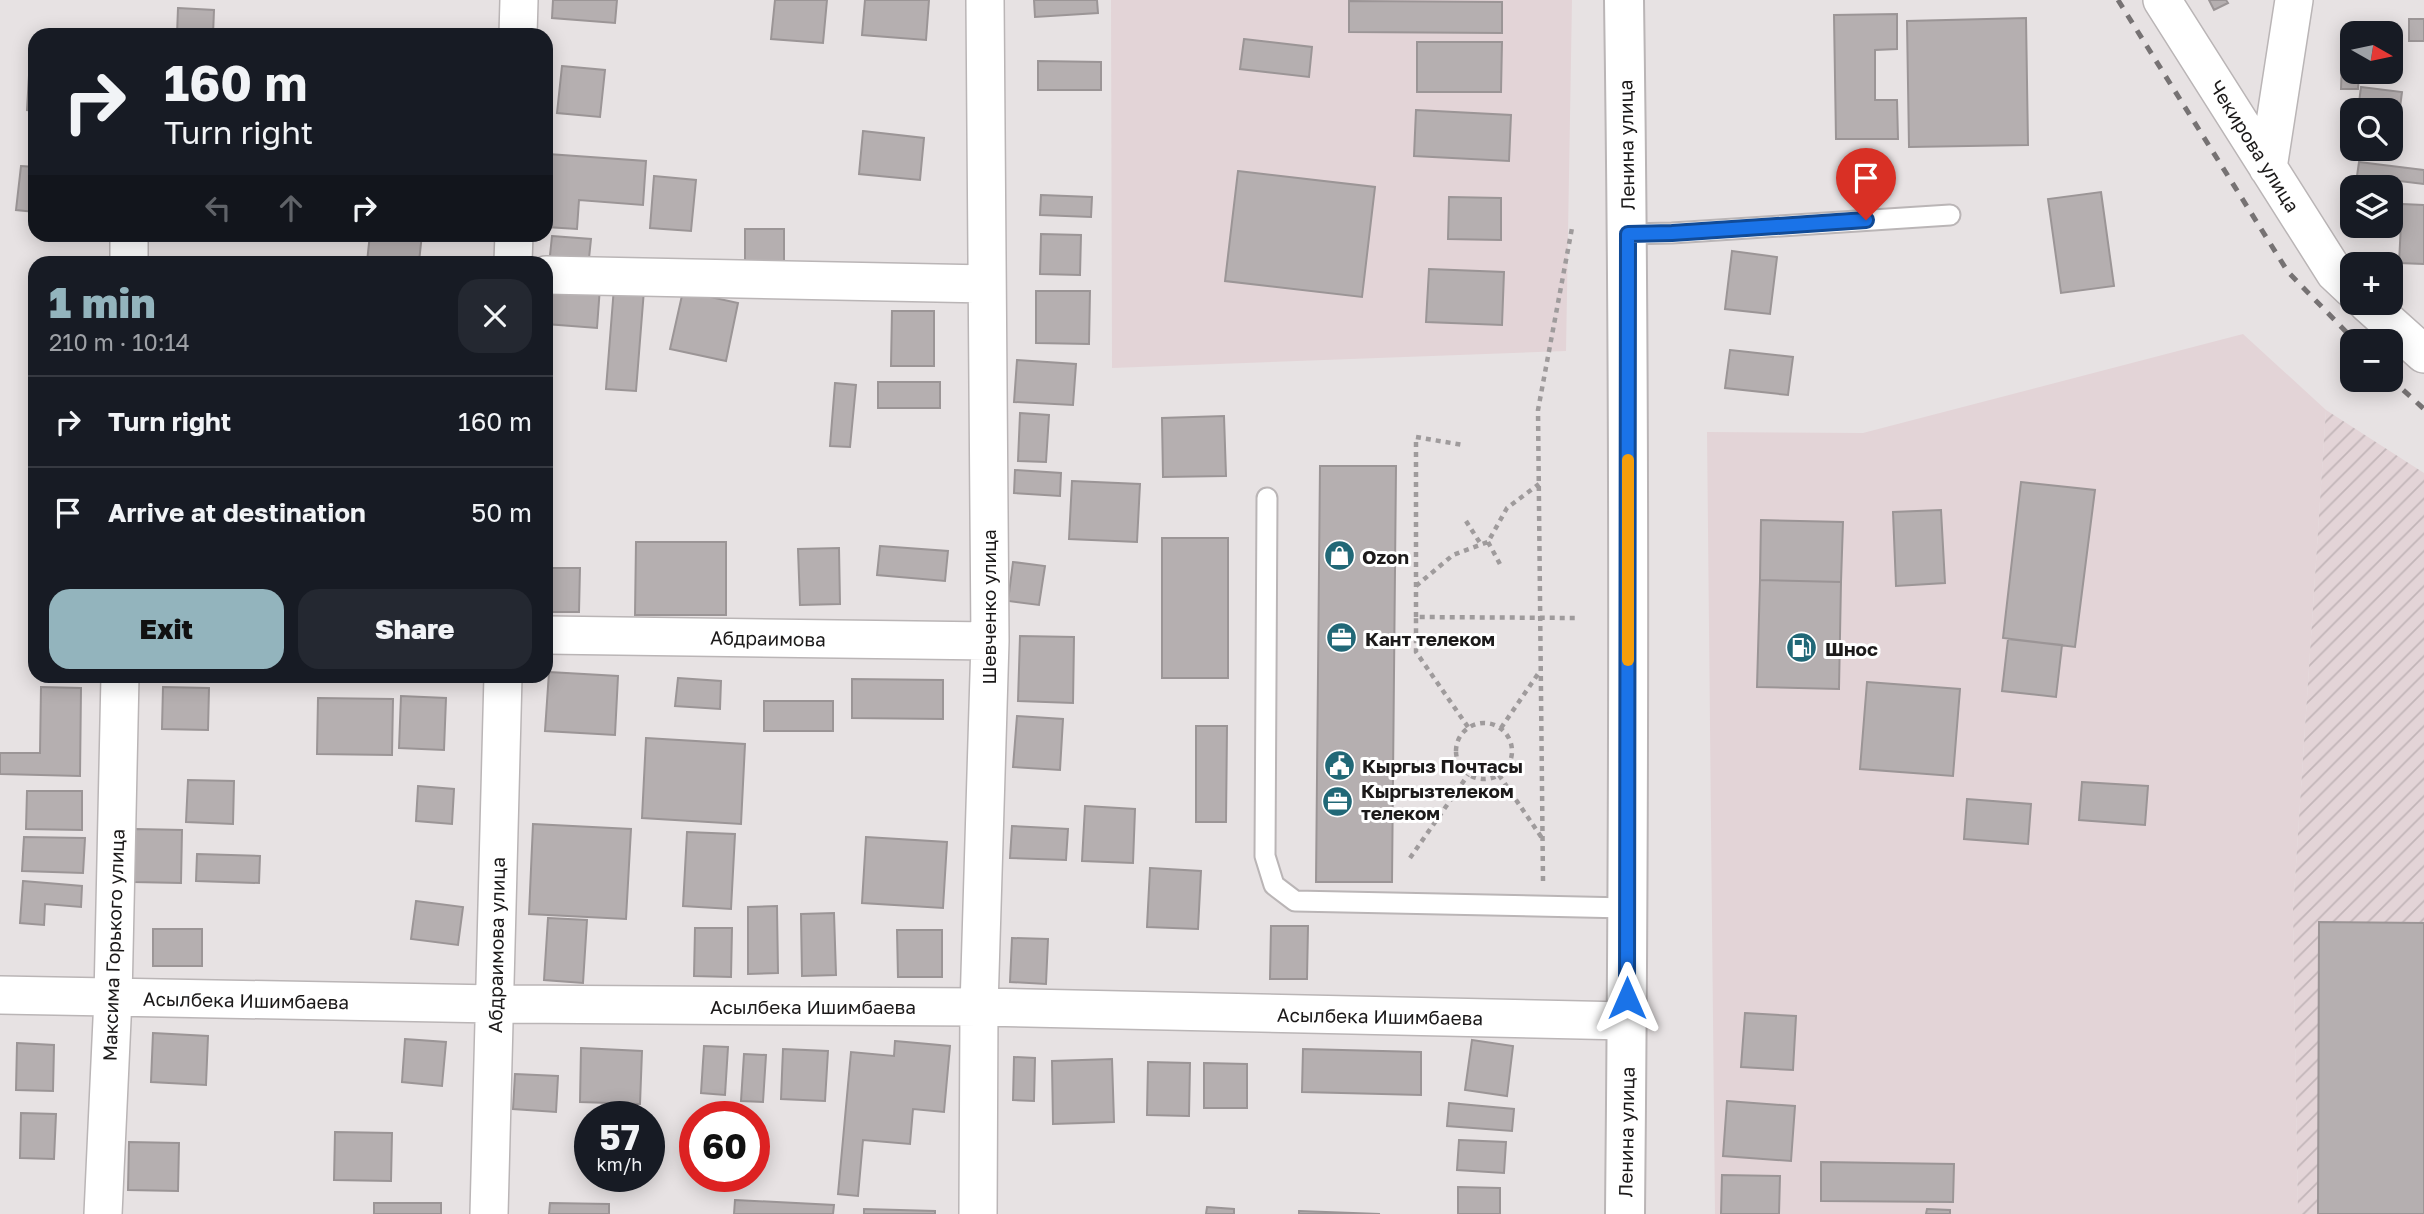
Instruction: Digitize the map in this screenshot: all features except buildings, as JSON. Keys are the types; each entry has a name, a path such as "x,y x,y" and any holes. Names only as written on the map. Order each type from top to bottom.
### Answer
{"main road":[{"name":"Ленина улица","path":"1624,0 1628,234 1625,1214"}],"street":[{"path":"518,28 519,0"},
{"name":"Шевченко улица","path":"978,1214 979,1007 990,642 985,0"},
{"name":"Чекирова улица","path":"2162,0 2340,278"},
{"path":"2268,168 2294,0"},
{"path":"553,275 987,284"},
{"path":"2380,315 2424,354"},
{"name":"Абдраимова","path":"553,635 990,642"},
{"name":"Максима Горького улица","path":"103,1214 113,998 120,683"},
{"name":"Абдраимова улица","path":"489,1214 503,683"},
{"name":"Асылбека Ишимбаева","path":"0,995 495,1004 979,1007 1627,1021"}],"lane":[{"path":"1628,234 1950,215"},
{"path":"1267,498 1265,856 1274,885 1295,901 1627,908"}],"path":[{"path":"1543,906 1538,410 1572,228"},
{"path":"1463,445 1416,437 1416,652 1468,727"},
{"path":"1416,587 1453,555 1488,542 1507,508 1539,484"},
{"path":"1466,521 1482,546"},
{"path":"1488,542 1501,566"},
{"path":"1416,617 1576,618"},
{"path":"1501,728 1541,670"},
{"path":"1488,722 1507,733 1513,755 1507,769 1496,777 1482,780 1468,775 1458,765 1455,751 1458,737 1468,727 1488,722"},
{"path":"1410,858 1468,775"},
{"path":"1499,775 1543,839"}],"shaded area":[{"path":"1111,0 1572,0 1566,351 1112,368"},
{"path":"2243,334 2326,410 2293,910 2298,1214 1715,1214 1707,432 1863,433"},
{"path":"2326,410 2424,473 2424,1214 2298,1214 2293,910"}],"railway":[{"path":"2118,0 2288,272 2343,329"},
{"path":"2403,390 2424,409"}],"slow traffic":[{"path":"1628,460 1628,660"}],"place":[{"name":"Ozon","path":"1339,556"},
{"name":"Кант телеком","path":"1342,638"},
{"name":"Шнос","path":"1802,648"},
{"name":"Кыргыз Почтасы","path":"1339,765"},
{"name":"Кыргызтелеком телеком","path":"1338,801"}],"route":[{"path":"1627,998 1628,234 1866,220"}]}
